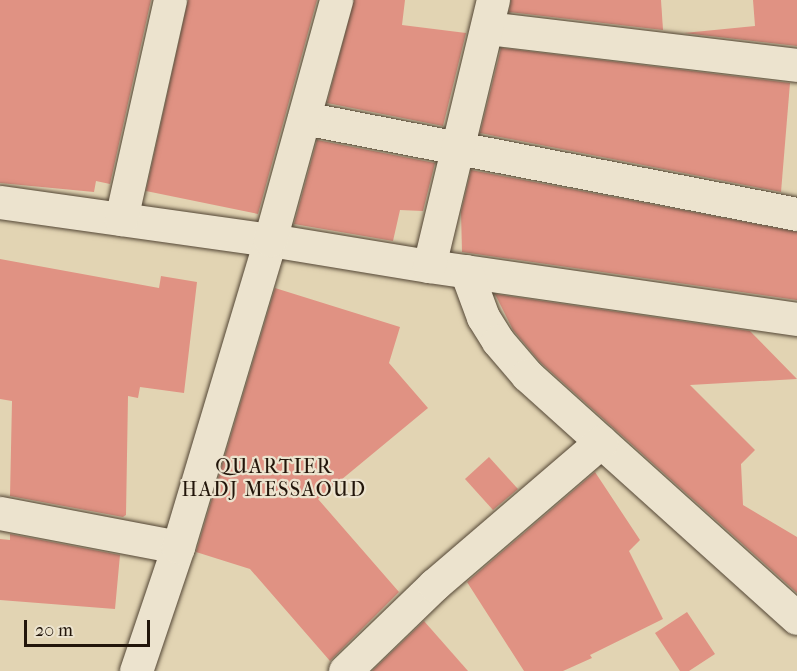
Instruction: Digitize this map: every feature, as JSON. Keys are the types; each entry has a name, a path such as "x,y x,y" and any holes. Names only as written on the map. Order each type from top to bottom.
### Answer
{"street":[{"path":"121,219 170,0"},
{"path":"136,671 178,548 270,240 336,0"},
{"path":"429,266 491,14 797,65"},
{"path":"304,118 797,214"},
{"path":"0,202 797,319"},
{"path":"466,271 483,317 498,341 527,375 797,618"},
{"path":"345,671 434,585 601,442"},
{"path":"0,513 178,548"}],"building":[{"path":"0,0 151,0 110,184 96,181 94,192 0,183"},
{"path":"188,0 317,0 258,214 146,191"},
{"path":"354,0 405,0 402,25 466,33 443,126 327,103"},
{"path":"511,0 661,0 663,30 509,12"},
{"path":"753,0 797,0 797,46 684,33 755,26"},
{"path":"501,48 790,83 781,192 480,133"},
{"path":"317,140 435,163 423,211 400,210 393,241 294,224"},
{"path":"471,170 797,232 797,300 462,252 461,212"},
{"path":"0,259 159,288 161,276 197,282 184,393 140,387 138,398 128,396 126,515 123,517 10,496 12,401 0,399"},
{"path":"275,288 400,327 389,363 428,408 318,499 399,592 330,661 250,569 196,552"},
{"path":"495,294 750,331 797,379 690,385 755,450 741,464 743,505 797,537 797,593 540,362 513,330"},
{"path":"489,457 518,489 493,510 465,479"},
{"path":"595,472 640,540 629,551 663,619 590,655 592,658 563,671 524,671 467,582"},
{"path":"10,534 120,555 115,609 0,600 0,539 10,540"},
{"path":"687,612 715,654 689,671 680,671 655,633"},
{"path":"424,621 468,671 372,671"}],"district":[{"name":"QUARTIER HADJ MESSAOUD","path":"274,478"}]}
